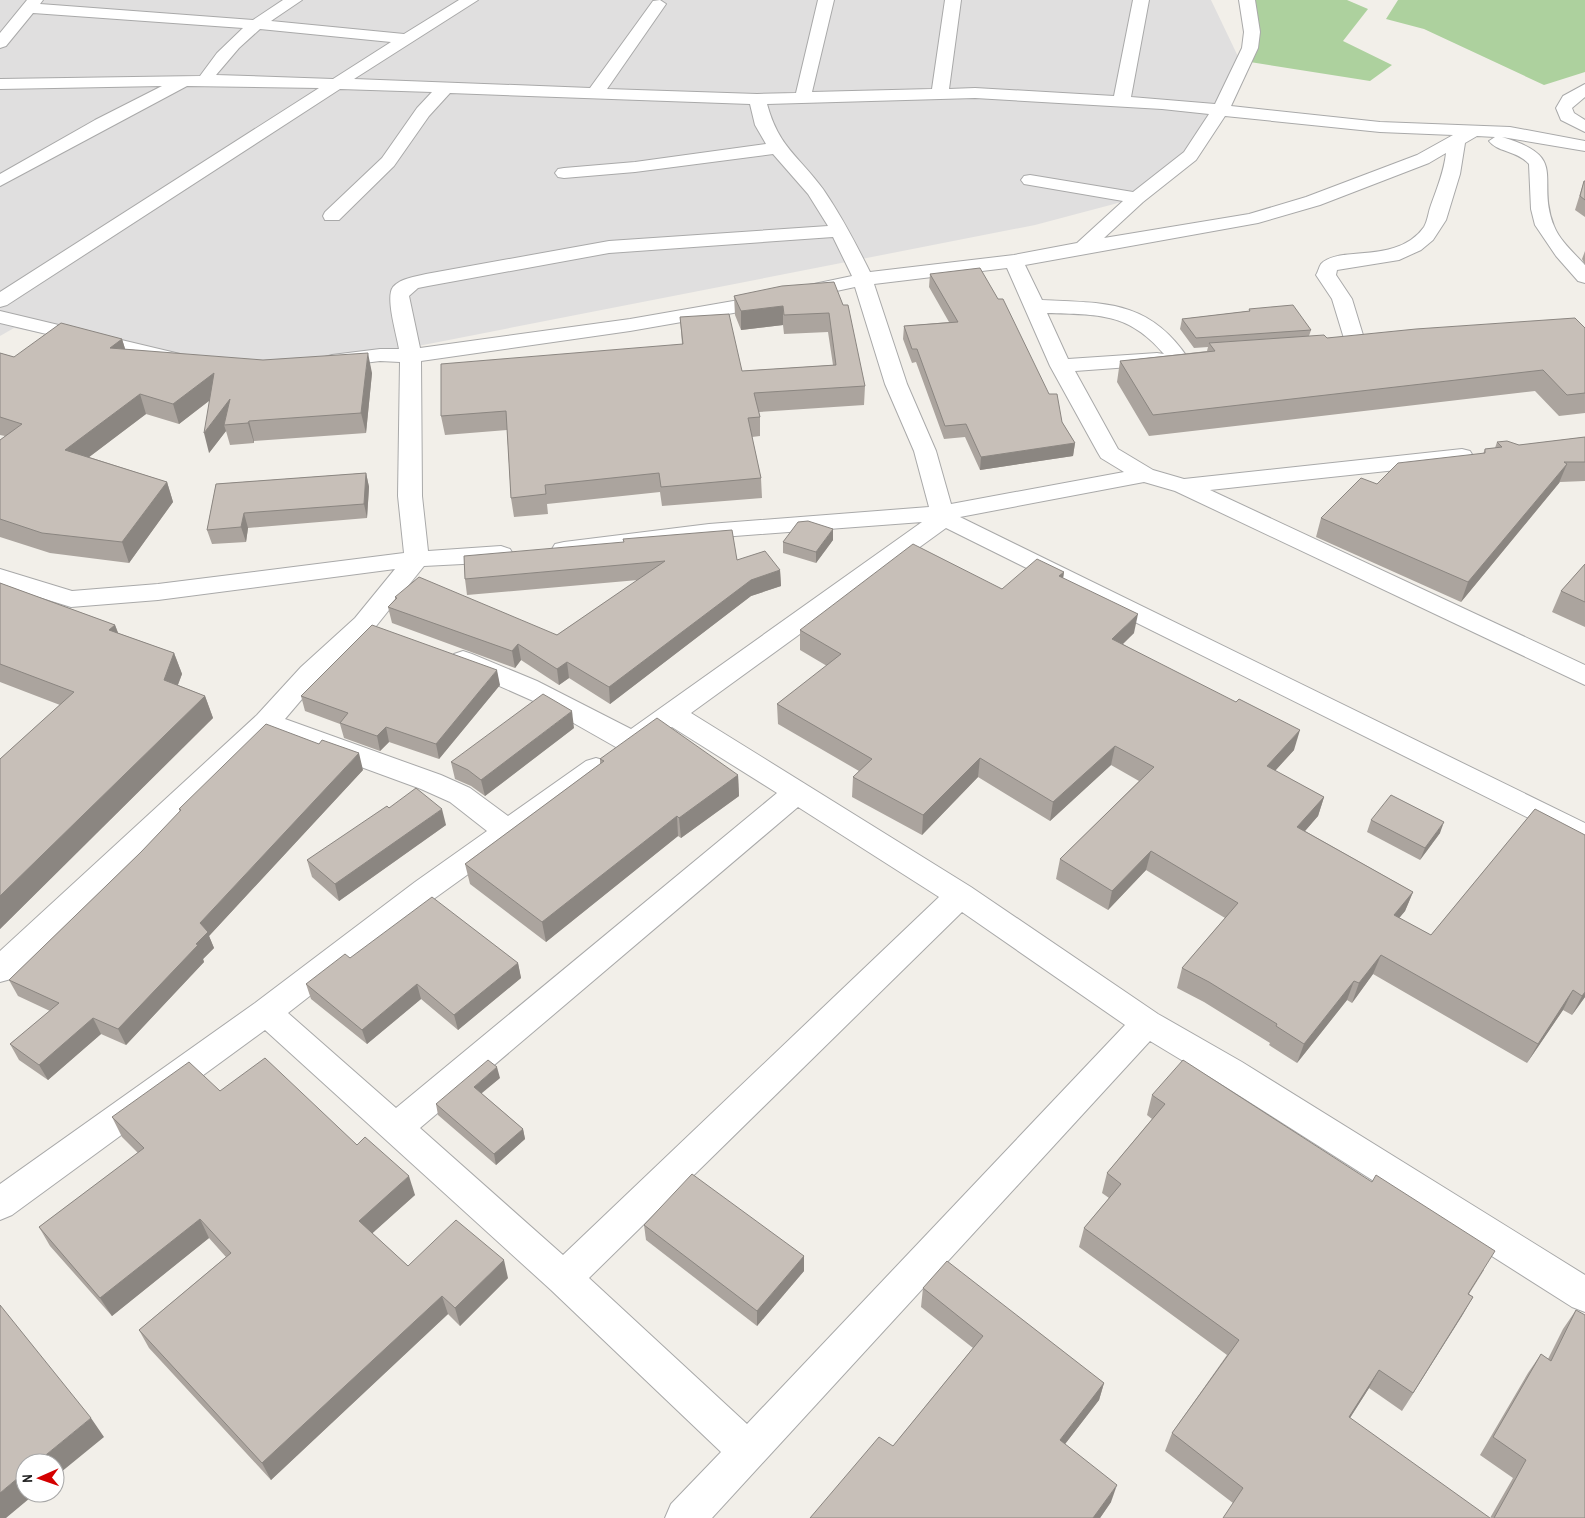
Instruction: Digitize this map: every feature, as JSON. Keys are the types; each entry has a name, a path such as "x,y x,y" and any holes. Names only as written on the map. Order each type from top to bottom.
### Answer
{"street":[{"path":"205,80 229,51 258,24 294,0"},
{"path":"0,301 181,186 334,85 470,0"},
{"path":"802,97 826,0"},
{"path":"940,92 954,0"},
{"path":"1121,102 1129,70 1141,0"},
{"path":"1083,247 1137,198 1190,156 1220,111 1250,48 1252,32 1247,0"},
{"path":"0,43 32,4 334,30 408,39"},
{"path":"596,92 658,4"},
{"path":"0,181 101,124 185,80"},
{"path":"0,84 205,80 757,99 940,92 1121,102 1466,135 1509,144 1531,154 1540,177 1541,215 1545,226 1550,236 1585,277"},
{"path":"332,216 388,162 423,112 444,89"},
{"path":"1585,89 1569,100 1564,108 1567,116 1585,127"},
{"path":"757,99 764,125 777,148 815,191 840,231 863,279 896,384 924,451 944,516 1585,835"},
{"path":"312,363 380,355 410,356 630,325 739,306 863,279 1014,261 1083,247 1251,219 1355,186 1422,160 1466,135 1510,132 1585,146"},
{"path":"1356,345 1342,299 1326,275 1329,267 1337,263 1388,257 1415,245 1426,237 1435,224 1466,135"},
{"path":"564,173 644,166 777,148"},
{"path":"1030,180 1137,198"},
{"path":"0,970 267,722 310,673 364,624 417,559 410,496 410,356 399,296 401,290 411,284 609,247 840,231"},
{"path":"1014,261 1061,366 1109,453 1145,475 1183,486 1585,676"},
{"path":"1035,306 1109,312 1131,317 1143,323 1188,357 1061,366"},
{"path":"0,318 189,361"},
{"path":"1183,486 1487,453"},
{"path":"0,577 71,599 158,592 417,559 530,552 709,531 944,516 1145,475"},
{"path":"0,1204 266,1012 425,890 672,714 944,516"},
{"path":"364,624 392,634"},
{"path":"438,651 504,675 566,705 632,742"},
{"path":"672,714 960,895 1147,1023 1230,1072 1585,1295"},
{"path":"267,722 453,792 508,831"},
{"path":"396,1128 797,792"},
{"path":"564,1278 960,895"},
{"path":"266,1012 564,1278 747,1450"},
{"path":"685,1518 1147,1023"}],"shaded area":[{"path":"0,0 1211,0 1244,69 1206,133 1148,195 1035,225 260,377 14,328 0,336"}],"green space":[{"path":"1240,0 1347,0 1368,9 1343,41 1392,65 1370,81 1250,62"},
{"path":"1398,0 1585,0 1585,72 1544,85 1424,29 1386,19"}],"building":[{"path":"1585,181 1585,200 1580,196"},
{"path":"980,268 998,299 1003,299 1049,394 1057,394 1062,422 1075,443 981,457 966,424 945,426 917,349 912,349 904,326 958,322 930,274"},
{"path":"834,282 843,305 848,305 865,386 754,393 760,417 748,418 761,478 661,487 659,473 545,485 546,494 511,498 506,411 441,416 441,364 683,344 680,317 729,314 742,371 836,365 829,313 784,315 783,306 741,311 734,296 782,286"},
{"path":"1293,305 1311,330 1196,338 1182,319 1250,311 1249,309"},
{"path":"1575,318 1585,328 1585,393 1567,395 1543,370 1153,415 1120,361 1215,351 1209,343 1324,335 1327,338 1416,329"},
{"path":"61,323 122,339 110,348 263,360 368,353 361,413 249,421 248,423 224,425 230,399 204,433 214,373 173,404 140,394 65,450 167,482 122,542 42,533 0,519 0,440 22,424 0,417 0,353 14,357"},
{"path":"1585,437 1585,462 1564,462 1567,464 1468,582 1321,518 1361,478 1377,484 1398,463 1485,453 1485,449 1502,447 1497,442 1507,441 1519,445"},
{"path":"366,473 364,504 244,513 241,527 207,530 216,484"},
{"path":"808,521 833,529 816,552 783,542 798,522"},
{"path":"732,530 737,560 765,551 780,570 751,580 609,687 567,662 557,669 518,644 512,651 388,607 397,598 395,597 419,577 557,635 665,561 465,579 464,556 624,542 623,539"},
{"path":"913,544 1002,589 1037,559 1064,572 1059,576 1138,614 1112,639 1236,702 1239,699 1300,730 1267,766 1324,797 1297,827 1413,892 1394,915 1431,935 1535,809 1585,835 1585,992 1582,996 1573,990 1538,1044 1381,955 1359,983 1354,981 1304,1044 1276,1026 1277,1024 1209,982 1182,968 1238,903 1151,851 1112,891 1060,859 1154,767 1115,746 1053,802 980,758 923,815 853,777 872,759 777,704 841,654 800,630"},
{"path":"1585,564 1585,602 1561,591"},
{"path":"0,583 115,625 109,630 174,653 164,680 205,696 0,896 0,759 74,692 0,664"},
{"path":"372,625 497,670 436,744 386,727 377,736 340,723 348,713 301,696"},
{"path":"543,694 572,711 481,780 468,770 451,762"},
{"path":"657,718 738,775 679,818 677,816 542,922 465,864 604,761 600,759"},
{"path":"266,724 319,744 322,740 359,753 200,923 208,932 196,944 198,945 118,1029 93,1018 39,1065 10,1044 59,1003 9,980 141,852 181,810 179,809"},
{"path":"416,788 442,809 335,884 307,860 387,806 389,808"},
{"path":"1391,795 1444,822 1425,848 1371,820"},
{"path":"432,897 518,963 454,1015 417,984 362,1030 306,984 345,954 350,958"},
{"path":"265,1058 357,1145 365,1137 409,1176 359,1221 408,1266 456,1220 504,1260 455,1308 442,1296 262,1463 139,1330 231,1253 200,1219 100,1298 39,1227 144,1148 112,1117 189,1062 220,1091"},
{"path":"488,1060 497,1067 474,1087 523,1129 494,1154 436,1104"},
{"path":"1183,1060 1372,1182 1376,1175 1495,1251 1468,1294 1473,1297 1413,1393 1379,1370 1349,1417 1490,1518 1223,1518 1243,1488 1172,1433 1239,1340 1084,1228 1121,1184 1107,1173 1165,1104 1152,1095"},
{"path":"692,1174 804,1256 757,1311 644,1225"},
{"path":"947,1261 1104,1383 1060,1440 1117,1485 1093,1518 810,1518 879,1437 893,1446 983,1336 923,1288"},
{"path":"0,1305 91,1418 48,1453 15,1453 15,1480 0,1493"},
{"path":"1576,1310 1585,1315 1585,1518 1494,1518 1526,1460 1493,1437 1541,1354 1551,1361"}]}
